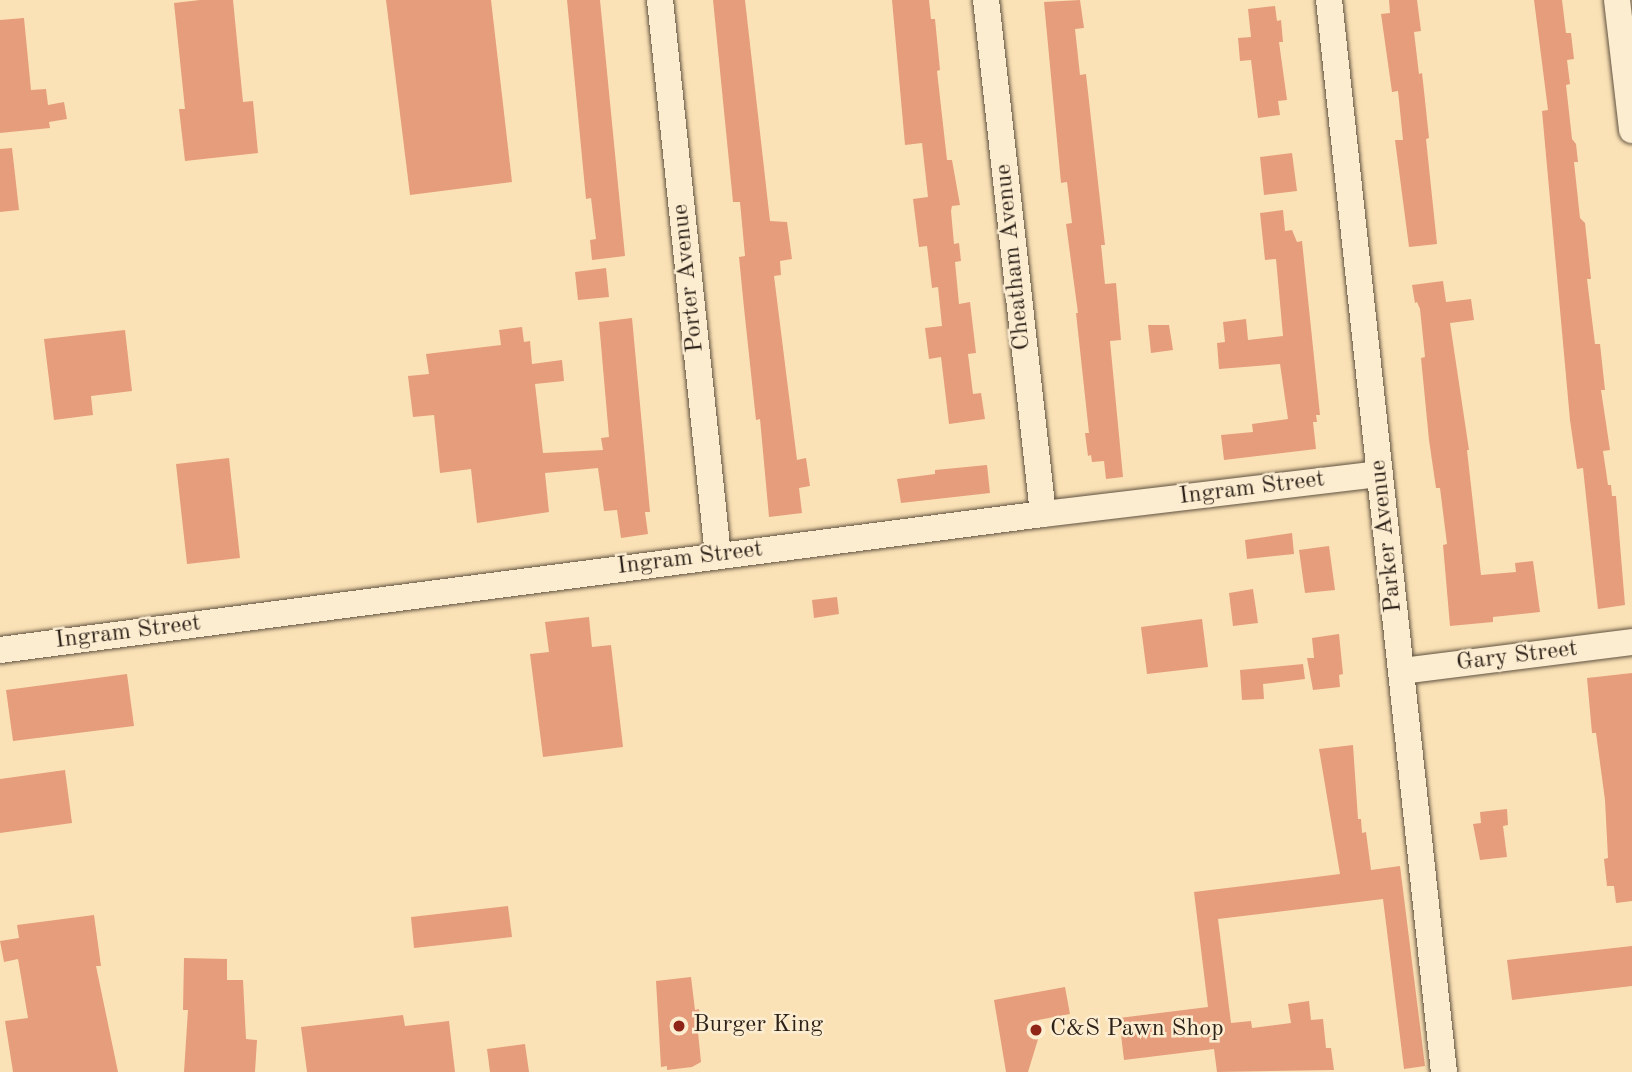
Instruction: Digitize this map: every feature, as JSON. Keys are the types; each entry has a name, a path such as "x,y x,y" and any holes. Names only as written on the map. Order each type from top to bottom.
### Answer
{"street":[{"name":"Porter Avenue","path":"660,0 718,556"},
{"name":"Cheatham Avenue","path":"986,0 1043,514"},
{"name":"Parker Avenue","path":"1329,0 1444,1072"},
{"path":"1617,0 1632,130"},
{"name":"Ingram Street","path":"0,650 1043,514 1380,474"},
{"name":"Gary Street","path":"1402,671 1632,642"}],"building":[{"path":"233,0 243,102 253,101 258,153 185,161 179,109 185,109 174,3"},
{"path":"386,0 491,0 512,182 410,195"},
{"path":"567,0 600,0 625,256 592,260 590,240 596,239 591,198 586,199"},
{"path":"713,0 745,0 770,221 787,222 792,259 780,261 781,275 774,276 797,460 806,458 810,486 799,488 802,513 769,517 760,419 756,420 739,257 745,256 740,202 733,202"},
{"path":"892,0 929,0 931,19 935,19 940,70 937,71 947,160 952,160 960,205 952,206 951,211 954,244 959,243 961,261 955,262 959,304 970,302 976,353 968,354 973,394 981,393 985,419 949,424 941,357 929,359 925,328 942,326 938,287 932,288 927,246 919,247 913,199 928,197 922,143 905,145"},
{"path":"1080,0 1084,28 1075,29 1080,75 1086,74 1105,245 1101,245 1105,284 1116,283 1121,340 1110,341 1123,477 1106,479 1104,461 1092,462 1091,455 1088,456 1085,433 1089,433 1078,313 1066,224 1072,223 1067,182 1061,183 1044,2"},
{"path":"1389,0 1417,0 1421,31 1414,32 1424,91 1437,244 1409,247 1395,140 1403,140 1398,91 1392,92 1381,14 1390,13"},
{"path":"1534,0 1562,0 1566,33 1571,33 1574,59 1567,60 1570,84 1566,85 1572,139 1576,144 1578,162 1574,162 1580,218 1585,223 1591,279 1587,279 1595,344 1600,344 1605,390 1601,390 1610,450 1603,451 1608,485 1611,485 1612,496 1616,496 1625,605 1598,609 1583,468 1577,469 1570,420 1542,111 1548,110"},
{"path":"1275,6 1277,21 1281,20 1283,42 1279,42 1287,100 1278,101 1280,115 1258,118 1251,60 1240,61 1238,38 1251,37 1248,9"},
{"path":"24,18 31,90 46,89 48,105 64,102 67,119 49,122 50,128 0,133 0,20"},
{"path":"12,148 19,210 0,212 0,149"},
{"path":"1292,153 1297,191 1264,195 1260,157"},
{"path":"1283,210 1285,231 1292,230 1297,242 1302,241 1320,415 1316,415 1317,422 1313,422 1316,449 1224,460 1221,435 1253,432 1252,424 1288,419 1280,364 1219,369 1217,343 1225,342 1223,322 1246,319 1248,340 1283,336 1276,259 1265,260 1260,213"},
{"path":"606,268 609,297 578,300 575,272"},
{"path":"1443,281 1446,302 1471,299 1474,320 1450,323 1469,450 1481,575 1516,572 1515,563 1533,561 1540,612 1493,617 1493,622 1450,626 1443,545 1447,544 1440,488 1436,488 1429,440 1421,358 1425,357 1420,309 1417,302 1415,303 1412,285"},
{"path":"632,318 650,512 645,512 648,534 621,538 617,510 604,511 598,468 545,473 549,512 477,523 471,469 440,473 434,415 413,417 408,376 429,374 426,354 501,345 499,330 522,327 524,342 530,341 532,364 562,360 564,381 535,384 543,453 603,450 601,438 609,437 599,322"},
{"path":"1148,325 1169,325 1173,350 1151,353"},
{"path":"125,330 132,391 91,396 93,415 54,420 44,339"},
{"path":"229,458 240,558 187,564 176,464"},
{"path":"987,465 990,493 901,503 897,479 935,474 935,470"},
{"path":"1292,533 1294,554 1247,559 1245,540"},
{"path":"1329,546 1335,590 1305,593 1299,550"},
{"path":"1253,589 1258,623 1233,626 1229,593"},
{"path":"837,597 839,614 814,618 812,600"},
{"path":"589,617 592,647 611,645 623,747 543,757 530,654 549,652 545,622"},
{"path":"1202,619 1208,667 1147,674 1141,627"},
{"path":"1339,634 1343,674 1339,675 1340,687 1313,690 1307,658 1314,658 1312,638"},
{"path":"1303,664 1305,679 1263,684 1264,699 1242,700 1240,670"},
{"path":"1632,673 1632,901 1616,903 1614,886 1607,886 1604,859 1608,858 1605,800 1596,733 1592,733 1587,678"},
{"path":"127,674 134,726 13,741 6,690"},
{"path":"1353,745 1358,819 1361,819 1362,833 1366,832 1371,870 1400,866 1425,1066 1404,1069 1383,899 1218,919 1231,1023 1251,1021 1252,1028 1291,1023 1288,1004 1309,1001 1311,1020 1323,1019 1326,1048 1331,1048 1334,1070 1217,1072 1214,1049 1124,1060 1119,1018 1208,1007 1194,892 1340,874 1319,749"},
{"path":"65,770 72,823 0,833 0,779"},
{"path":"1507,809 1508,825 1503,826 1507,857 1480,860 1473,824 1481,823 1480,812"},
{"path":"508,906 512,937 414,948 411,917"},
{"path":"94,915 101,966 96,966 118,1072 13,1072 5,1021 28,1018 18,959 4,962 0,941 19,938 17,925"},
{"path":"1632,946 1632,986 1512,1000 1507,960"},
{"path":"184,958 227,959 227,980 243,980 246,1039 257,1040 255,1072 184,1072 188,1010 183,1010"},
{"name":"Burger King","path":"691,977 695,1010 699,1009 702,1032 698,1032 701,1062 692,1067 667,1070 667,1066 661,1067 656,981"},
{"name":"C&S Pawn Shop","path":"1065,987 1070,1014 1038,1020 1039,1036 1028,1072 1006,1072 994,1000"},
{"path":"403,1015 405,1026 449,1021 455,1072 307,1072 301,1027"},
{"path":"525,1044 529,1072 490,1072 487,1049"}],"place":[{"name":"Burger King","path":"679,1026"},
{"name":"C&S Pawn Shop","path":"1036,1030"}]}
